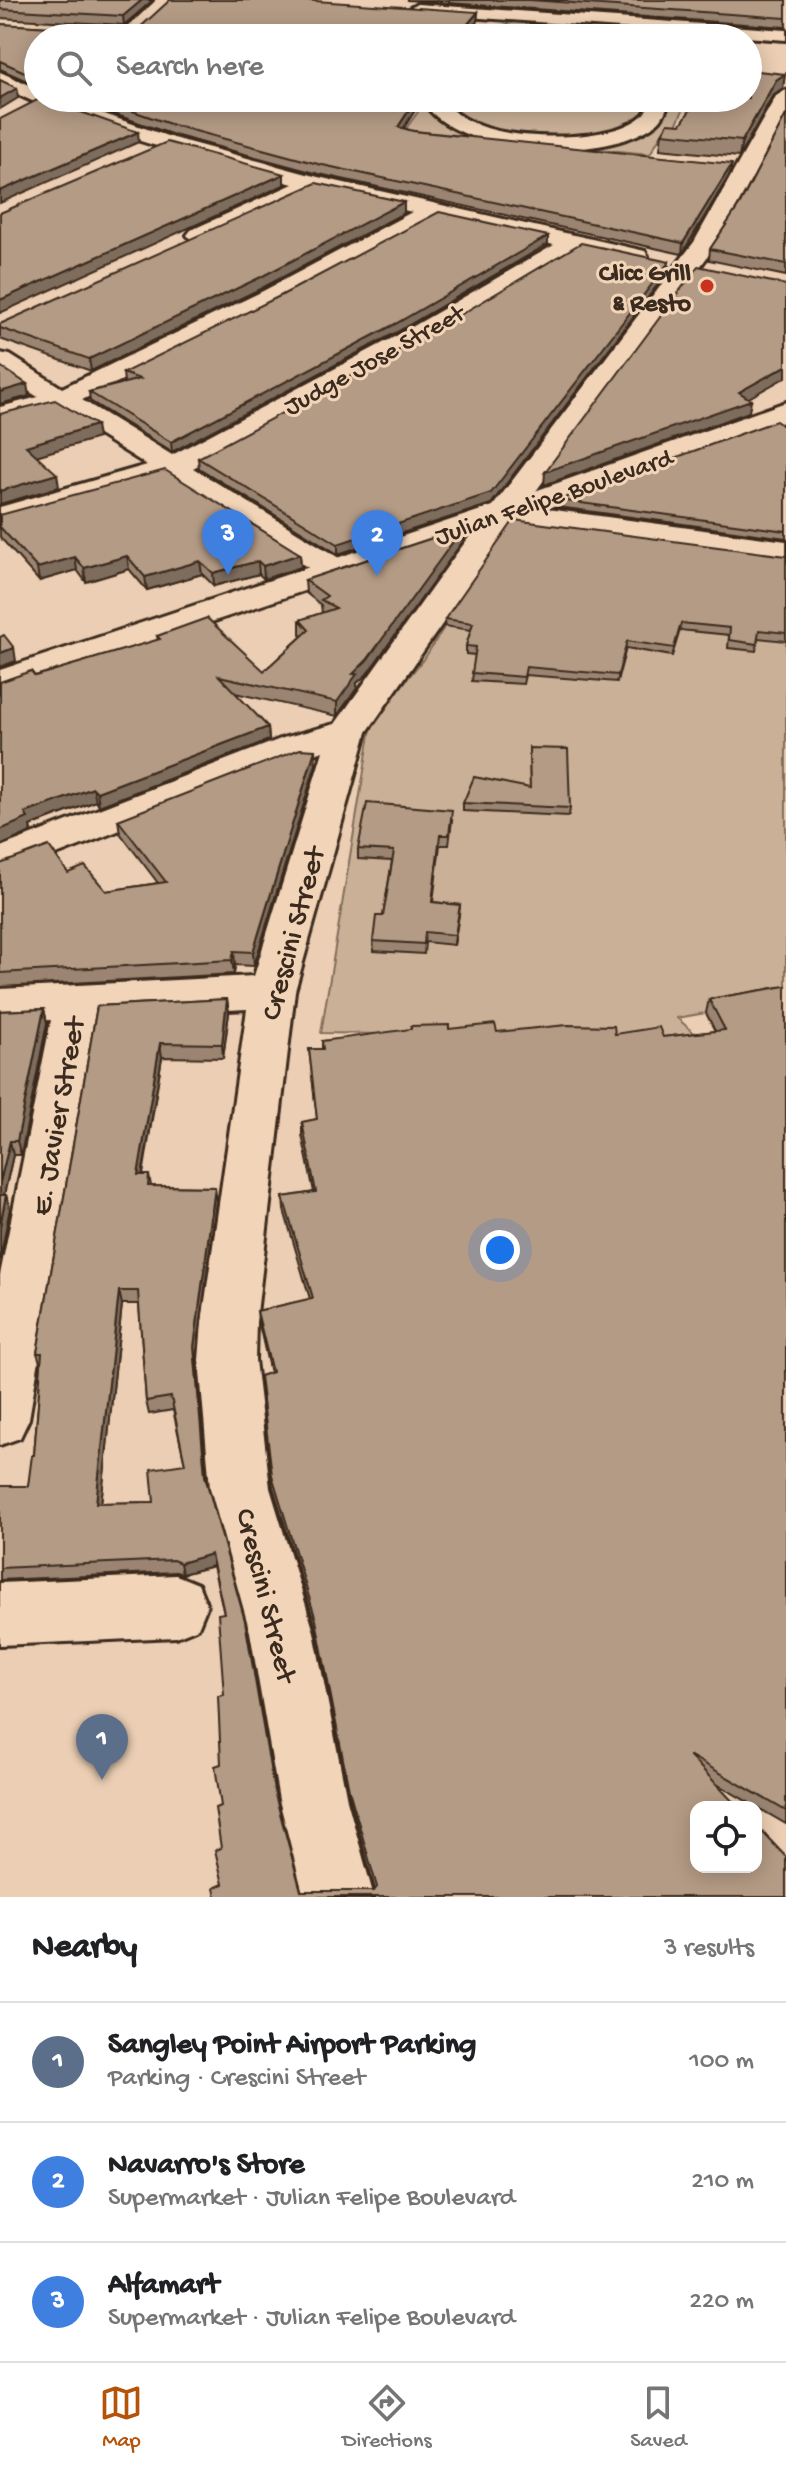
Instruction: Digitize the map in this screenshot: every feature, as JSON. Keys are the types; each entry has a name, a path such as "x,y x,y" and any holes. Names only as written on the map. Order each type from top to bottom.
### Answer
{"street":[{"path":"577,20 589,0"},
{"path":"121,24 151,4"},
{"path":"136,24 151,4"},
{"path":"404,8 454,7 516,24"},
{"path":"541,24 577,20 618,24"},
{"path":"762,36 786,35"},
{"path":"762,45 786,56"},
{"path":"0,78 24,90"},
{"name":"Crescini Street","path":"339,1897 313,1800 282,1632 240,1488 227,1360 236,1263 272,991 348,732 504,513 687,268 779,123 786,96"},
{"path":"13,113 24,107"},
{"path":"79,112 166,142 314,183 716,273"},
{"path":"441,112 445,117 485,135 577,141 615,135 651,119 654,112"},
{"path":"428,134 630,154"},
{"path":"138,154 166,142"},
{"path":"720,164 749,167"},
{"path":"171,248 314,183"},
{"path":"0,416 61,399 272,296 434,210"},
{"name":"Judge Jose Street","path":"0,517 171,468 407,341 573,243"},
{"path":"0,361 335,570"},
{"name":"Julian Felipe Boulevard","path":"0,682 504,513 786,411"},
{"path":"504,513 786,551"},
{"path":"0,863 297,746 348,732"},
{"path":"0,1006 272,991"},
{"name":"E. Javier Street","path":"0,1419 77,1002"},
{"path":"0,1614 176,1606"}],"shaded area":[{"path":"521,20 574,24 508,24"},
{"path":"418,112 682,112 673,131 661,135 650,154 405,130"},
{"path":"786,424 786,999 677,1018 701,1039 321,1033 372,722 426,656 512,520"}],"building":[{"path":"0,0 142,0 123,16 0,9"},
{"path":"170,0 301,0 478,12 468,24 144,24"},
{"path":"530,0 786,0 786,18"},
{"path":"0,24 24,25 24,72 0,61"},
{"path":"762,72 785,74 776,80 762,105"},
{"path":"0,80 17,88 0,98"},
{"path":"24,107 24,112 81,112 138,132 0,191 0,119"},
{"path":"135,112 408,112 398,127 413,131 732,164 683,243 318,164"},
{"path":"689,112 758,112 742,141 662,133 668,123 681,124"},
{"path":"786,115 786,264 710,249 740,204"},
{"path":"167,142 284,174 0,300 0,213"},
{"path":"316,183 404,202 261,277 89,359 0,328 0,324"},
{"path":"439,212 548,236 397,323 171,442 89,392 140,379 123,373 282,295"},
{"path":"581,243 669,262 491,493 338,544 198,458 418,340"},
{"path":"698,266 786,285 786,366 739,392 751,400 545,472"},
{"path":"0,366 27,384 0,392"},
{"path":"55,400 96,425 26,446 57,474 0,491 0,414"},
{"path":"776,421 786,428 786,531 559,500"},
{"path":"165,470 300,554 263,566 258,561 213,573 200,561 145,577 127,556 84,568 75,557 37,568 0,527 0,515"},
{"path":"514,520 786,556 786,633 759,630 757,644 729,640 730,628 681,623 674,648 627,641 618,675 526,667 524,677 472,673 476,647 466,646 473,623 445,619"},
{"path":"463,528 367,660 353,674 357,674 337,702 219,676 268,727 97,792 93,788 25,813 28,818 0,830 0,682 31,671 35,676 160,639 157,636 207,618 264,671 309,630 300,620 336,608 321,600 327,596 305,580"},
{"path":"4,635 14,648 0,653 0,637"},
{"path":"529,748 568,749 570,808 463,803 474,777 530,788"},
{"path":"300,749 315,750 253,952 234,951 232,960 0,973 0,864 49,846 68,873 85,866 106,891 166,882 118,820"},
{"path":"367,803 452,810 449,835 440,835 432,902 460,905 455,935 425,932 424,944 373,941 376,916 383,916 394,851 358,849"},
{"path":"786,986 786,1811 689,1755 732,1801 690,1801 690,1873 762,1873 762,1831 786,1857 786,1897 216,1897 214,1888 223,1884 215,1850 221,1848 215,1808 221,1806 215,1766 221,1764 218,1696 224,1695 218,1614 224,1613 211,1554 180,1563 173,1560 0,1568 0,1486 28,1486 34,1455 42,1353 37,1353 97,1006 227,999 222,1044 160,1043 138,1175 149,1175 148,1186 215,1187 194,1347 205,1476 245,1621 274,1791 301,1891 374,1891 377,1887 349,1790 316,1620 272,1475 260,1376 272,1372 257,1311 313,1298 283,1197 316,1192 302,1122 317,1119 309,1049 323,1049 322,1041 411,1029 411,1026 449,1025 449,1029 495,1024 497,1032 567,1025 614,1026 615,1034 659,1027 663,1037 725,1030 709,999","holes":["119,1291 138,1291 146,1401 171,1397 185,1464 151,1469 154,1502 96,1503"]},
{"path":"44,1009 17,1141 10,1141 0,1182 0,1011"},
{"path":"0,1195 6,1195 0,1226"}],"place":[{"name":"Clicc Grill & Resto","path":"707,286"},
{"name":"Alfamart","path":"228,575"},
{"name":"Navarro's Store","path":"377,576"},
{"name":"Sangley Point Airport Parking","path":"102,1780"}]}
